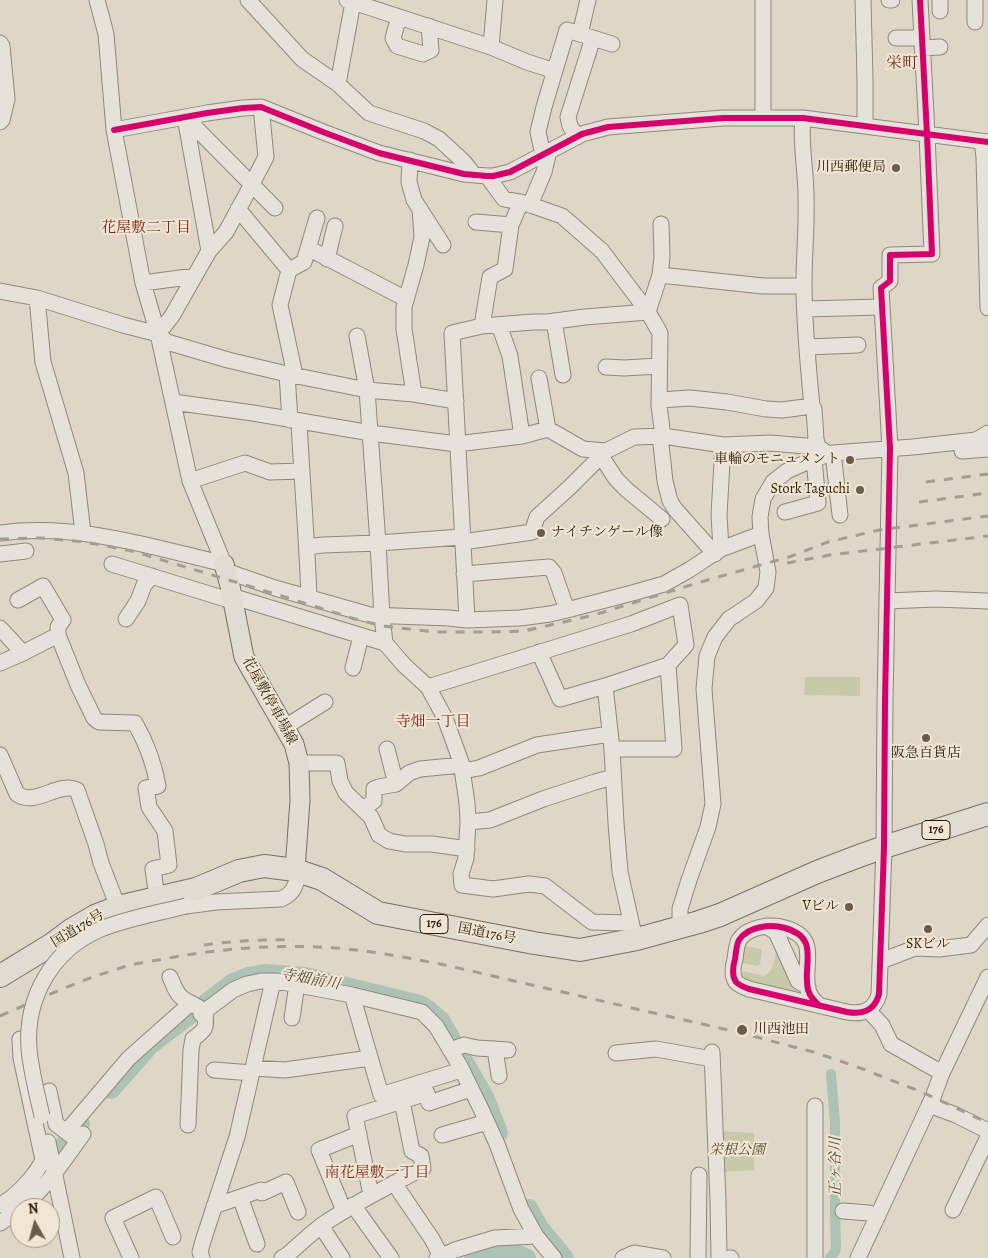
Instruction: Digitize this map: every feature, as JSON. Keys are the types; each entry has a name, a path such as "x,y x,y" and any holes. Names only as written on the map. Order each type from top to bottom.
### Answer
{"highway":[{"name":"国道176号","path":"0,976 95,916 118,907 196,889 239,871 264,866 297,870 322,879 378,913 580,950 635,933 680,928 720,915 818,872 884,847 988,814"}],"main road":[{"name":"花屋敷停車場線","path":"225,567 244,657 294,744 299,763 300,800 297,870"}],"street":[{"path":"97,0 106,34 114,130 143,283 158,334 190,481 225,567"},
{"path":"248,0 302,59 338,84 369,113 424,131 440,140 504,199 562,216 602,251 648,312 660,333 659,406 665,481 670,501 675,509 718,551"},
{"path":"491,46 495,0"},
{"path":"577,137 570,126 568,117 586,36 588,0"},
{"path":"762,117 763,0"},
{"path":"864,0 865,125"},
{"path":"819,1006 812,998 808,988 808,950 806,942 794,931 784,927 766,926 748,932 738,942 733,967 734,978 741,986 819,1006 861,1013 874,1006 878,1000 884,847 890,448 881,288 890,281 890,255 932,254 920,0"},
{"path":"975,0 976,22"},
{"path":"338,84 350,1 491,46 527,62 554,71"},
{"path":"399,16 393,38 397,46 423,54 431,50 429,26"},
{"path":"482,326 490,276 505,269 511,225 544,172 546,153 538,132 567,30 612,44"},
{"path":"896,38 940,48"},
{"path":"0,43 2,46 7,99 0,122"},
{"path":"114,130 243,108 261,107 379,153 464,174 481,176 493,176 510,172 582,134 608,127 723,118 803,118 985,142 988,308"},
{"path":"158,334 172,316 209,251 226,232 266,157 261,107"},
{"path":"186,117 275,208"},
{"path":"186,117 209,251"},
{"path":"803,118 802,148 806,177 807,227 804,250 806,347 816,441 824,453 840,515"},
{"path":"410,160 409,182 414,200 443,245"},
{"path":"238,209 289,270"},
{"path":"414,394 404,329 404,307 422,237 420,209"},
{"path":"309,598 308,547 302,471 291,374 280,305 289,270 304,262 317,218"},
{"path":"476,222 511,225"},
{"path":"648,312 660,275 662,257 661,224"},
{"path":"326,259 335,226"},
{"path":"308,248 406,299"},
{"path":"660,275 763,286 804,286"},
{"path":"143,283 195,276"},
{"path":"0,291 37,298 158,334 167,342 228,360 367,390 414,394 456,401"},
{"path":"37,298 43,362 76,473 83,533"},
{"path":"805,309 882,307"},
{"path":"467,620 452,334 482,326 648,312"},
{"path":"554,321 563,376"},
{"path":"499,325 510,356 522,436"},
{"path":"357,336 367,390 371,433 385,643"},
{"path":"806,347 858,345"},
{"path":"606,367 659,366"},
{"path":"539,378 548,429"},
{"path":"660,400 690,398 782,410 812,406"},
{"path":"173,402 371,433 457,444 522,436 548,429 583,449 604,453"},
{"path":"308,547 462,540 532,532 537,517 604,453 634,437 662,436 723,445 770,443 824,453 913,447 976,440 988,433"},
{"path":"718,551 723,445"},
{"path":"890,448 921,456 987,448"},
{"path":"604,453 616,479 662,520"},
{"path":"785,512 818,502 824,453"},
{"path":"680,928 680,910 708,827 713,804 704,689 707,656 714,638 729,619 756,602 766,588 768,572 760,517 763,499 774,482 787,471 824,453"},
{"path":"190,481 245,463 270,472 302,471"},
{"path":"1,530 49,530 118,538 225,567 309,598 370,615 467,620 520,618 550,614 636,592 664,584 718,551 762,540"},
{"path":"0,554 26,551"},
{"path":"112,564 385,643 404,665 428,687 445,718 456,747 462,768 468,822 466,858 461,874 462,885 493,889 529,884 545,886 592,922 626,923 635,933"},
{"path":"464,574 549,568 554,573 567,610"},
{"path":"126,619 138,600 144,585 152,576"},
{"path":"18,600 44,586 64,620 58,627 58,635 78,685 94,718 99,722 135,723 145,740 155,767 158,786 146,788 149,807 165,832 169,865 153,869 157,898"},
{"path":"887,601 936,599 988,601"},
{"path":"428,687 539,652 631,624 680,605 686,645 668,666 560,699 539,652"},
{"path":"0,628 23,653"},
{"path":"0,663 58,635"},
{"path":"353,668 361,636"},
{"path":"363,809 374,801 374,789 379,786 396,784 409,772 420,769 479,768 537,745 611,742 674,749 668,666"},
{"path":"606,686 620,872 635,933"},
{"path":"285,727 325,702"},
{"path":"388,749 396,784"},
{"path":"0,755 17,794 21,796 31,798 69,787 77,790 118,907"},
{"path":"299,763 337,763 340,781 346,793 371,817 379,835 388,841 466,848"},
{"path":"468,822 490,820 543,799 613,777"},
{"path":"72,1258 31,1064 29,1032 31,1013 38,991 48,972 62,954 78,941 100,929 186,906 223,901 281,899 294,888 297,870"},
{"path":"881,961 915,948 939,949 971,945 988,925"},
{"path":"766,926 776,932 798,981 808,988"},
{"path":"170,977 177,994 199,1009 206,1026 205,1030 193,1039 188,1125"},
{"path":"858,1258 988,977"},
{"path":"202,1258 200,1252 237,1137 272,981"},
{"path":"34,1198 55,1172 76,1136 129,1058 199,1009 233,990 247,984 272,981 424,1007 436,1026 456,1048 461,1070 497,1144 521,1209 536,1236 554,1258"},
{"path":"292,1018 297,984"},
{"path":"352,995 381,1095 461,1070"},
{"path":"868,1010 882,1025 892,1044 942,1073"},
{"path":"0,1205 20,1189 40,1167 43,1160 21,1058 20,1039"},
{"path":"456,1048 464,1044 477,1048 502,1050 499,1076"},
{"path":"616,1053 656,1049 712,1056 719,1258"},
{"path":"214,1070 286,1070 370,1058"},
{"path":"372,1195 355,1116 427,1093 429,1103 471,1089"},
{"path":"50,1091 56,1124 76,1136"},
{"path":"286,1257 321,1226 349,1208 423,1168 421,1156 412,1151 402,1101"},
{"path":"929,1105 956,1115 988,1131"},
{"path":"815,1106 815,1258"},
{"path":"442,1136 487,1122"},
{"path":"359,1134 319,1150 349,1208 391,1258"},
{"path":"953,1210 988,1138"},
{"path":"698,1258 699,1175"},
{"path":"214,1206 261,1190 262,1193 286,1182 298,1212"},
{"path":"394,1183 432,1239 439,1257 495,1238 536,1236"},
{"path":"131,1258 113,1218 156,1197 173,1238"},
{"path":"240,1197 257,1244"},
{"path":"843,1211 869,1213 878,1216"},
{"path":"321,1226 342,1258"},
{"path":"623,1258 634,1252 663,1258"}],"green space":[{"path":"805,677 860,677 860,696 804,695"},
{"path":"746,946 761,949 760,964 757,966 742,963 743,948"},
{"path":"776,950 779,950 798,989 796,991 792,992 747,981 743,977 742,971 764,976 767,974 773,965"},
{"name":"栄根公園","path":"719,1131 754,1133 754,1170 720,1172"}],"waterway":[{"name":"寺畑前川","path":"111,1090 151,1045 233,982 248,976 265,973 305,976 420,1004 428,1009 441,1020 486,1099 499,1133"},
{"name":"正ヶ谷川","path":"830,1258 835,1252 836,1247 835,1122 831,1074"},
{"name":"寺畑前川","path":"44,1170 81,1124"},
{"name":"寺畑前川","path":"529,1208 540,1228 565,1258"},
{"path":"473,1258 481,1254 514,1252 527,1258"}],"railway":[{"path":"926,482 988,474"},
{"path":"919,502 988,493"},
{"path":"0,539 41,538 85,542 132,551 383,626 435,632 492,632 524,631 594,615 789,557 828,542 879,530 988,516"},
{"path":"787,563 830,555 988,536"},
{"path":"204,945 226,942 294,940"},
{"path":"0,1016 83,981 135,964 231,949 294,946 350,949 445,965 741,1033 817,1053 924,1093 988,1123"}],"cycle path":[{"path":"819,1005 812,998 808,990 807,945 803,938 785,928 773,926 760,927 743,935 738,942 733,968 733,976 736,982 745,988 847,1012 858,1013 871,1008 879,994 884,847 890,448 881,288 890,281 890,255 932,254 920,0"},
{"path":"114,130 207,113 261,107 379,153 464,174 487,176 510,172 582,134 608,127 723,118 803,118 988,142"}],"place":[{"name":"川西郵便局","path":"896,168"},
{"name":"車輪のモニュメント","path":"850,460"},
{"name":"Stork Taguchi","path":"860,490"},
{"name":"ナイチンゲール像","path":"541,533"},
{"name":"阪急百貨店","path":"926,738"},
{"name":"Vビル","path":"849,907"},
{"name":"SKビル","path":"928,929"},
{"name":"川西池田","path":"742,1030"}],"district":[{"name":"栄町","path":"902,64"},
{"name":"花屋敷二丁目","path":"146,228"},
{"name":"寺畑一丁目","path":"433,722"},
{"name":"南花屋敷一丁目","path":"377,1173"}]}
